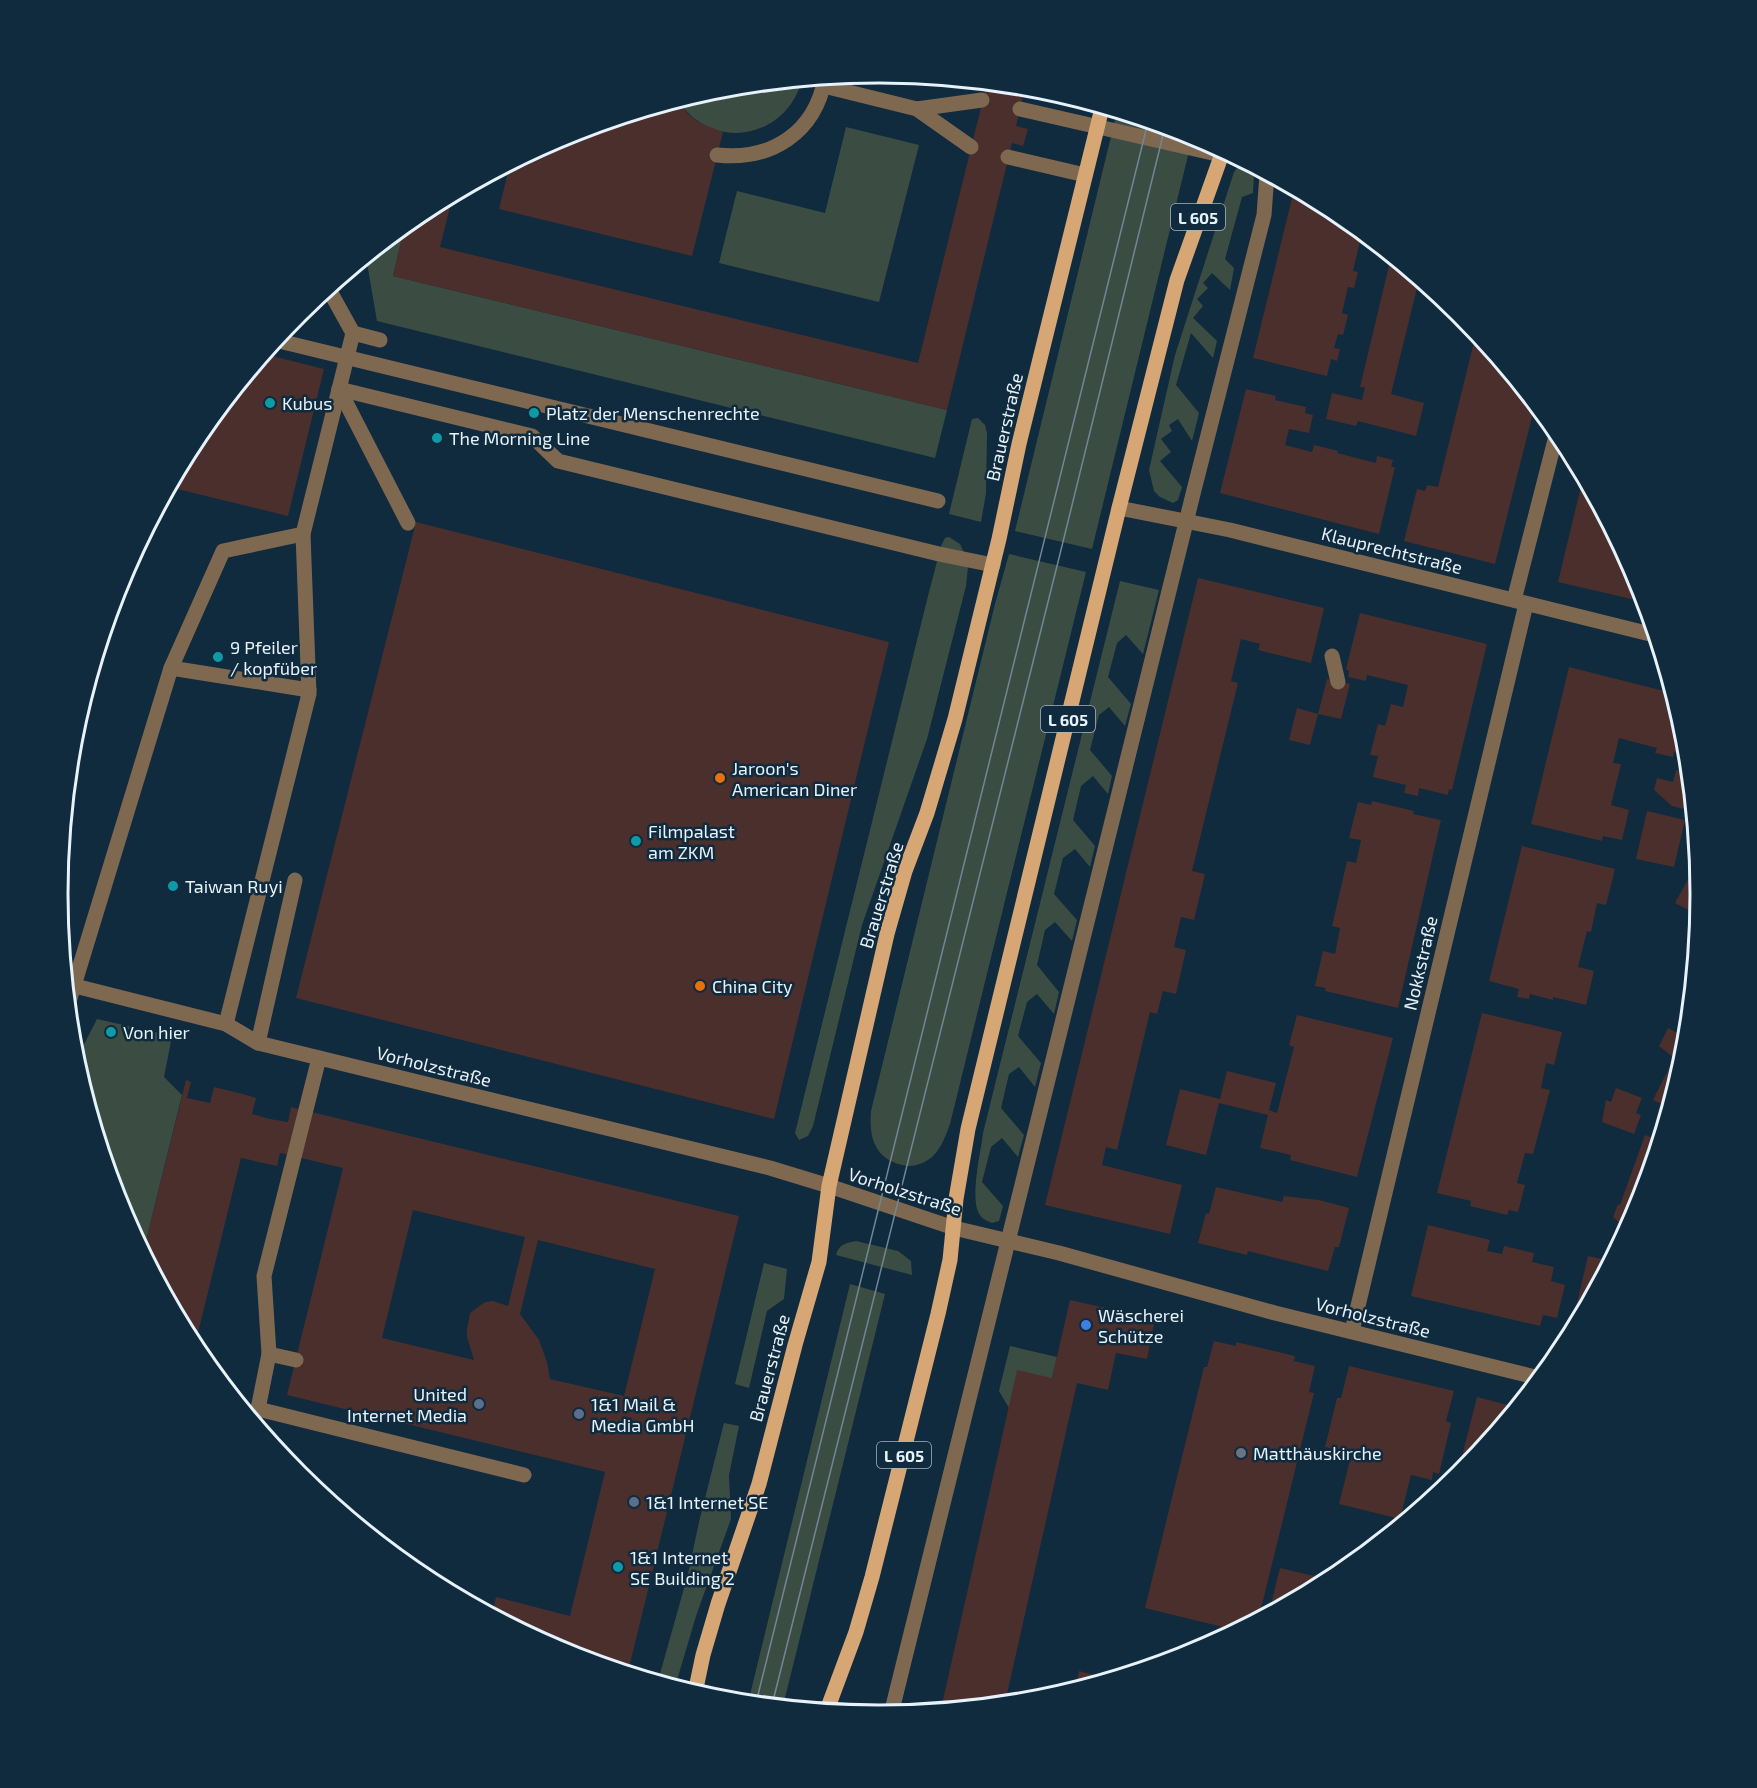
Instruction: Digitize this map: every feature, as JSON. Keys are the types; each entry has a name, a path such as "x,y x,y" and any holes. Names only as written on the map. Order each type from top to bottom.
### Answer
{"main road":[{"name":"Brauerstraße","path":"697,1684 718,1604 759,1484 819,1262 829,1186 887,934 905,871 927,813 946,750 993,565 1019,444 1100,115"},
{"name":"L 605","path":"830,1703 856,1632 884,1533 938,1314 950,1260 956,1199 968,1129 1119,508 1177,280 1220,159"}],"street":[{"path":"717,155 756,154 768,151 790,138 814,110 823,85"},
{"path":"833,85 917,110 971,147"},
{"path":"917,110 982,100"},
{"path":"1020,109 1097,128 1194,147"},
{"path":"1008,157 1085,175"},
{"path":"893,1704 1186,521 1264,215 1266,183"},
{"path":"226,1024 309,690 303,534 353,333 332,295"},
{"path":"353,333 380,340"},
{"path":"285,342 938,501"},
{"path":"339,389 532,436 558,461 939,554 993,565"},
{"path":"339,389 408,524"},
{"name":"Nokkstraße","path":"1352,1331 1554,445"},
{"name":"Klauprechtstraße","path":"1119,508 1186,521 1646,633"},
{"path":"72,981 171,668 223,551 303,534"},
{"path":"1332,656 1338,682"},
{"path":"171,668 309,690"},
{"path":"258,1042 295,880"},
{"name":"Vorholzstraße","path":"73,985 226,1024 258,1042 739,1160 829,1186 954,1228 1059,1253 1275,1312 1531,1376"},
{"path":"319,1058 264,1276 269,1354 258,1409 525,1475"},
{"path":"269,1354 296,1360"}],"green space":[{"path":"799,88 793,100 781,115 765,126 747,132 728,133 709,128 692,117 684,107 720,99"},
{"path":"1115,119 1190,146 1092,549 1015,531"},
{"path":"846,127 919,145 879,302 719,263 737,191 825,213"},
{"path":"1238,167 1254,176 1253,193 1242,197 1225,259 1234,268 1230,290 1212,273 1203,283 1208,288 1197,299 1203,306 1193,318 1217,341 1213,358 1191,333 1176,385 1199,413 1192,441 1178,419 1169,425 1172,431 1161,439 1171,452 1160,461 1182,487 1178,500 1173,503 1160,497 1154,491 1149,470 1175,355 1234,172"},
{"path":"402,239 393,276 947,410 935,458 377,321 367,265"},
{"path":"978,418 985,425 987,434 986,493 981,522 949,514 972,419"},
{"path":"949,537 960,544 967,559 966,586 927,739 862,925 813,1126 808,1136 799,1140 795,1133 928,596 941,546 945,538"},
{"path":"1009,554 1086,572 950,1124 941,1146 932,1157 918,1165 906,1166 893,1162 879,1152 871,1129 871,1111"},
{"path":"1120,581 1159,590 1143,654 1126,635 1117,643 1108,677 1131,704 1125,726 1109,707 1099,715 1090,750 1112,776 1108,794 1093,776 1081,786 1073,820 1095,846 1090,867 1075,849 1063,858 1054,894 1077,920 1072,941 1055,922 1045,930 1037,965 1059,992 1054,1014 1037,994 1027,1002 1018,1036 1041,1063 1035,1087 1019,1067 1009,1074 1001,1108 1024,1135 1018,1157 1002,1138 991,1147 982,1182 1003,1206 999,1221 992,1223 981,1216 976,1199 983,1133"},
{"path":"97,1019 172,1036 164,1077 182,1095 146,1242 111,1155 95,1104 82,1048"},
{"path":"856,1241 898,1251 911,1261 912,1275 836,1255 841,1246"},
{"path":"764,1263 787,1269 784,1299 767,1311 749,1388 735,1384"},
{"path":"850,1284 885,1294 785,1699 750,1694"},
{"path":"1010,1346 1057,1357 1052,1378 1009,1408 999,1391"},
{"path":"724,1423 739,1426 729,1475 731,1519 696,1616 677,1679 660,1674 688,1574"}],"building":[{"path":"985,90 1023,97 1016,126 1028,129 1023,146 1012,143 947,410 393,276 402,239 450,206 440,247 918,363"},
{"path":"683,108 700,123 723,132 692,256 499,209 508,174 568,145 618,126"},
{"path":"1292,197 1360,242 1353,271 1358,272 1354,288 1348,287 1342,313 1348,315 1343,335 1338,334 1334,348 1340,349 1337,361 1331,359 1327,376 1253,358"},
{"path":"1389,265 1417,288 1391,394 1424,403 1416,436 1358,421 1356,426 1326,419 1332,393 1362,400 1365,387 1360,387"},
{"path":"1474,344 1533,415 1495,564 1404,541 1417,489 1425,491 1427,485 1438,487"},
{"name":"Kubus","path":"272,356 324,369 288,516 176,489 204,443 235,400"},
{"path":"1246,389 1276,396 1275,400 1306,407 1305,413 1313,415 1309,433 1289,429 1285,445 1312,452 1314,445 1376,463 1377,456 1393,460 1391,467 1395,467 1379,534 1220,493"},
{"path":"1581,488 1606,535 1634,600 1558,582"},
{"path":"416,522 889,642 774,1119 296,998"},
{"path":"1198,578 1324,608 1311,663 1258,650 1260,644 1241,639 1231,681 1238,683 1192,871 1205,874 1194,920 1181,917 1174,947 1186,950 1176,994 1163,991 1157,1014 1150,1012 1117,1150 1106,1147 1102,1165 1182,1185 1170,1234 1045,1205"},
{"path":"1360,613 1487,644 1452,790 1449,789 1448,795 1419,788 1418,796 1404,793 1406,785 1373,777 1378,756 1370,755 1378,724 1385,726 1391,704 1403,707 1408,685 1367,675 1366,681 1348,677 1349,671 1346,669"},
{"path":"1569,667 1664,691 1677,753 1674,752 1673,757 1655,753 1657,748 1619,738 1613,763 1621,764 1611,805 1629,810 1622,840 1603,836 1602,841 1531,824"},
{"path":"1327,679 1350,684 1341,719 1318,714"},
{"path":"1297,708 1318,714 1310,745 1289,740"},
{"path":"1676,770 1680,771 1685,809 1672,806 1654,790 1657,778 1673,782"},
{"path":"1372,801 1441,820 1398,1008 1325,991 1326,988 1315,986 1323,951 1335,954 1340,928 1332,926 1347,861 1356,863 1361,840 1349,838 1358,802 1371,805"},
{"path":"1647,811 1685,820 1674,867 1636,859"},
{"path":"1522,846 1615,869 1606,905 1597,903 1591,932 1587,931 1578,967 1594,971 1586,1005 1530,994 1529,999 1517,997 1519,989 1489,981"},
{"path":"1689,877 1689,911 1675,903"},
{"path":"1482,1013 1562,1032 1554,1065 1546,1063 1541,1088 1550,1090 1533,1154 1525,1153 1517,1183 1525,1185 1518,1212 1509,1210 1507,1215 1470,1206 1471,1201 1437,1193"},
{"path":"1297,1015 1393,1038 1357,1177 1290,1160 1291,1155 1260,1148 1268,1115 1219,1103 1206,1155 1166,1145 1180,1089 1220,1099 1227,1071 1276,1083 1269,1110 1277,1113 1294,1047 1289,1045"},
{"path":"1668,1028 1677,1033 1673,1057 1659,1046"},
{"path":"1671,1063 1662,1104 1653,1100"},
{"path":"186,1080 191,1082 187,1098 210,1103 214,1087 243,1094 256,1098 252,1114 270,1119 288,1122 291,1107 739,1216 630,1665 568,1643 494,1607 496,1597 570,1616 605,1472 287,1395 343,1168 280,1153 277,1166 241,1158 198,1335 176,1300 146,1242","holes":["413,1210 525,1237 508,1306 493,1301 485,1302 470,1313 467,1337 474,1360 382,1338","538,1240 655,1269 624,1396 550,1379 539,1340 520,1314"]},
{"path":"1616,1088 1642,1098 1636,1113 1641,1115 1634,1134 1602,1122 1606,1100 1611,1102"},
{"path":"1645,1135 1651,1137 1620,1223 1613,1217 1618,1204 1620,1205"},
{"path":"1216,1187 1282,1202 1284,1196 1319,1200 1349,1208 1339,1247 1335,1247 1328,1271 1248,1251 1247,1255 1198,1243"},
{"path":"1428,1225 1490,1240 1487,1251 1502,1254 1504,1246 1534,1253 1532,1262 1554,1267 1551,1281 1565,1285 1557,1318 1543,1315 1540,1326 1411,1296"},
{"path":"1588,1256 1602,1259 1601,1262 1576,1309"},
{"path":"1070,1300 1155,1319 1147,1359 1116,1353 1108,1390 1077,1383 1007,1694 943,1702 1017,1370 1052,1378"},
{"name":"Matthäuskirche","path":"1214,1341 1236,1346 1236,1342 1295,1356 1294,1361 1315,1366 1309,1392 1314,1393 1261,1608 1223,1627 1145,1608 1204,1367 1207,1367"},
{"path":"1349,1366 1454,1391 1446,1421 1451,1423 1439,1474 1433,1472 1432,1480 1411,1475 1401,1513 1396,1518 1339,1504 1350,1460 1328,1455 1330,1448 1325,1447 1337,1398 1341,1398"},
{"path":"1477,1397 1508,1405 1488,1429 1462,1457"},
{"path":"1280,1568 1314,1576 1314,1578 1271,1603"},
{"path":"1079,1671 1094,1675 1088,1677 1077,1680"}],"tram line":[{"path":"758,1695 1146,129"},
{"path":"774,1698 1163,135"}],"place":[{"name":"Kubus","path":"270,403"},
{"name":"Platz der Menschenrechte","path":"534,413"},
{"name":"The Morning Line","path":"437,438"},
{"name":"9 Pfeiler / kopfüber","path":"218,657"},
{"name":"Jaroon's American Diner","path":"720,778"},
{"name":"Filmpalast am ZKM","path":"636,841"},
{"name":"Taiwan Ruyi","path":"173,886"},
{"name":"China City","path":"700,986"},
{"name":"Von hier","path":"111,1032"},
{"name":"Wäscherei Schütze","path":"1086,1325"},
{"name":"United Internet Media","path":"479,1404"},
{"name":"1&1 Mail & Media GmbH","path":"579,1414"},
{"name":"Matthäuskirche","path":"1241,1453"},
{"name":"1&1 Internet SE","path":"634,1502"},
{"name":"1&1 Internet SE Building 2","path":"618,1567"}]}
